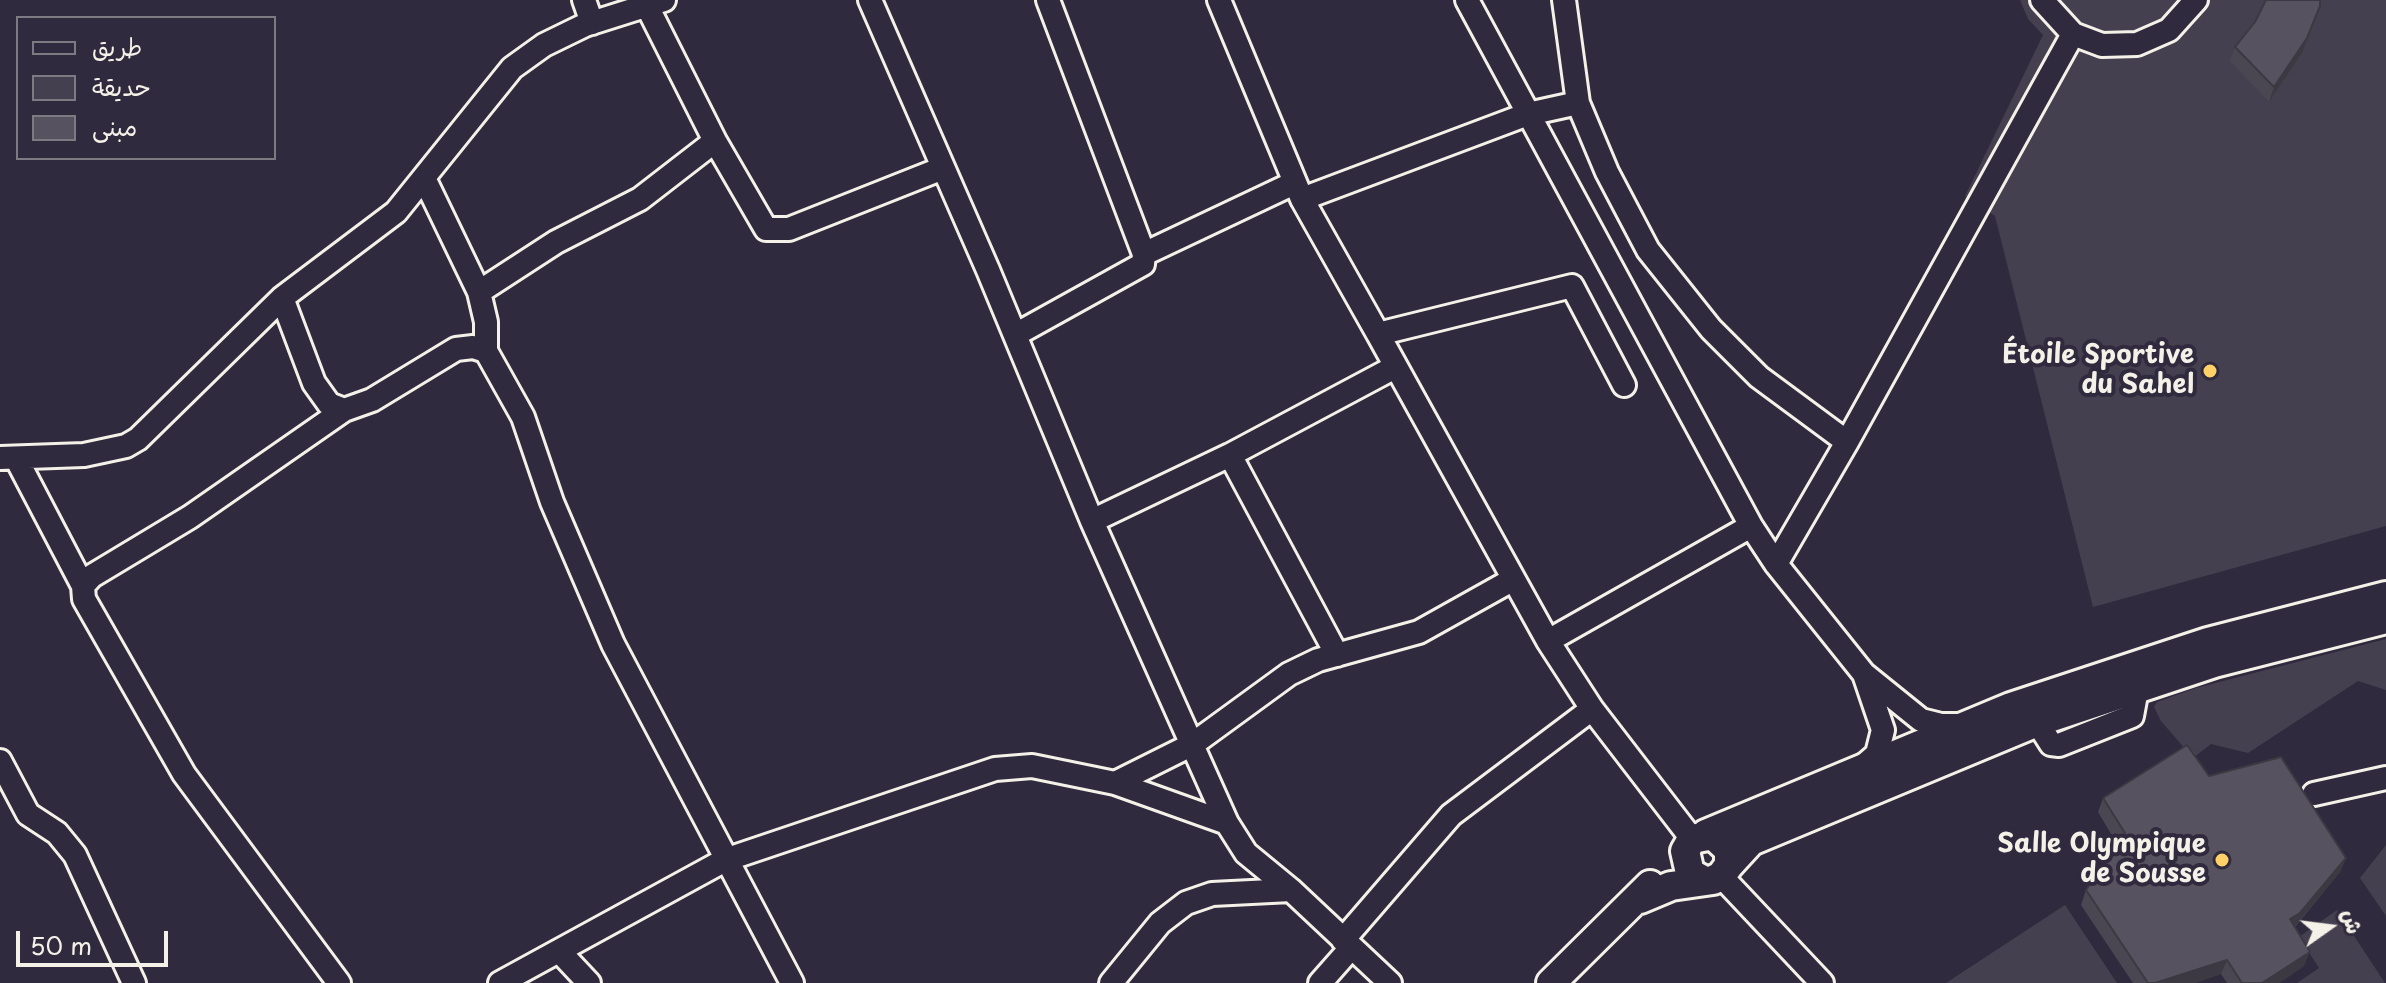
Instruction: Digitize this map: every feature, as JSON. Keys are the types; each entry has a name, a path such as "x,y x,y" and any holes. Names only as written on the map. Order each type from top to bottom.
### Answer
{"main road":[{"path":"1551,983 1640,899 1694,841 1965,725 2208,642 2386,596"},
{"path":"1640,899 1671,886 1718,874 1751,841 2037,722 2214,663 2386,619"},
{"path":"1694,841 1726,843 1718,874"},
{"path":"1694,841 1690,873 1718,874"}],"street":[{"path":"584,0 592,23"},
{"path":"870,0 1092,521 1227,823 1246,853 1291,890 1390,983"},
{"path":"1015,335 1136,270 1143,264 1144,254 1048,0"},
{"path":"1219,0 1298,191 1512,580 1592,709 1694,841"},
{"path":"1467,0 1751,526 1776,564 1864,674 1921,720 1941,725 1965,725"},
{"path":"1564,0 1578,103 1607,172 1648,250 1711,329 1759,377 1847,442"},
{"path":"2042,0 2073,34 2102,45 2137,44 2169,30 2196,0"},
{"path":"339,983 184,774 84,599 83,586 8,458 84,455 126,446 138,439 282,298 396,212 425,180 512,68 544,45 592,23 655,3 715,141 766,229 789,229 943,168"},
{"path":"1776,564 2073,34"},
{"path":"1144,254 1298,191 1528,114 1578,103"},
{"path":"479,292 556,242 640,199 715,141"},
{"path":"425,180 479,292 486,322 486,351 523,417 552,502 613,644 792,983"},
{"path":"1378,334 1572,286 1624,385"},
{"path":"282,298 314,383 329,404 344,410"},
{"path":"83,586 92,576 190,517 344,410 372,400 456,349 473,347 486,351"},
{"path":"1092,521 1230,455 1395,367"},
{"path":"1230,455 1337,655"},
{"path":"1548,641 1751,526"},
{"path":"1115,783 1193,744 1289,674 1337,655 1419,632 1512,580"},
{"path":"1858,770 1877,754 1883,730 1864,674"},
{"path":"1320,983 1347,944 1451,815 1592,709"},
{"path":"0,761 28,814 57,833 75,855 131,982"},
{"path":"500,983 725,860 995,769 1032,766 1115,783 1227,823"},
{"path":"2314,794 2386,778"},
{"path":"1718,874 1822,983"},
{"path":"1111,983 1160,923 1186,903 1212,894 1291,890"},
{"path":"559,951 589,983"}],"green space":[{"name":"Étoile Sportive du Sahel","path":"2020,0 2386,0 2386,526 2093,607 1995,216 1965,196 2043,35 2028,19"},
{"path":"2386,639 2386,690 2358,681 2248,753 2211,744 2193,758 2161,721 2154,707 2157,702 2196,688"},
{"path":"2386,845 2386,916 2360,878"},
{"path":"2065,905 2117,983 1946,983"},
{"path":"2337,910 2385,983 2297,983 2319,968 2299,937"}],"building":[{"path":"2266,0 2320,0 2307,38 2274,87 2235,47 2255,22"},
{"name":"Salle Olympique de Sousse","path":"2187,745 2209,776 2281,757 2346,858 2300,913 2290,919 2310,952 2262,983 2242,983 2227,960 2148,983 2086,890 2125,833 2103,798"}],"place":[{"name":"Étoile Sportive du Sahel","path":"2210,371"},
{"name":"Salle Olympique de Sousse","path":"2222,860"}]}
